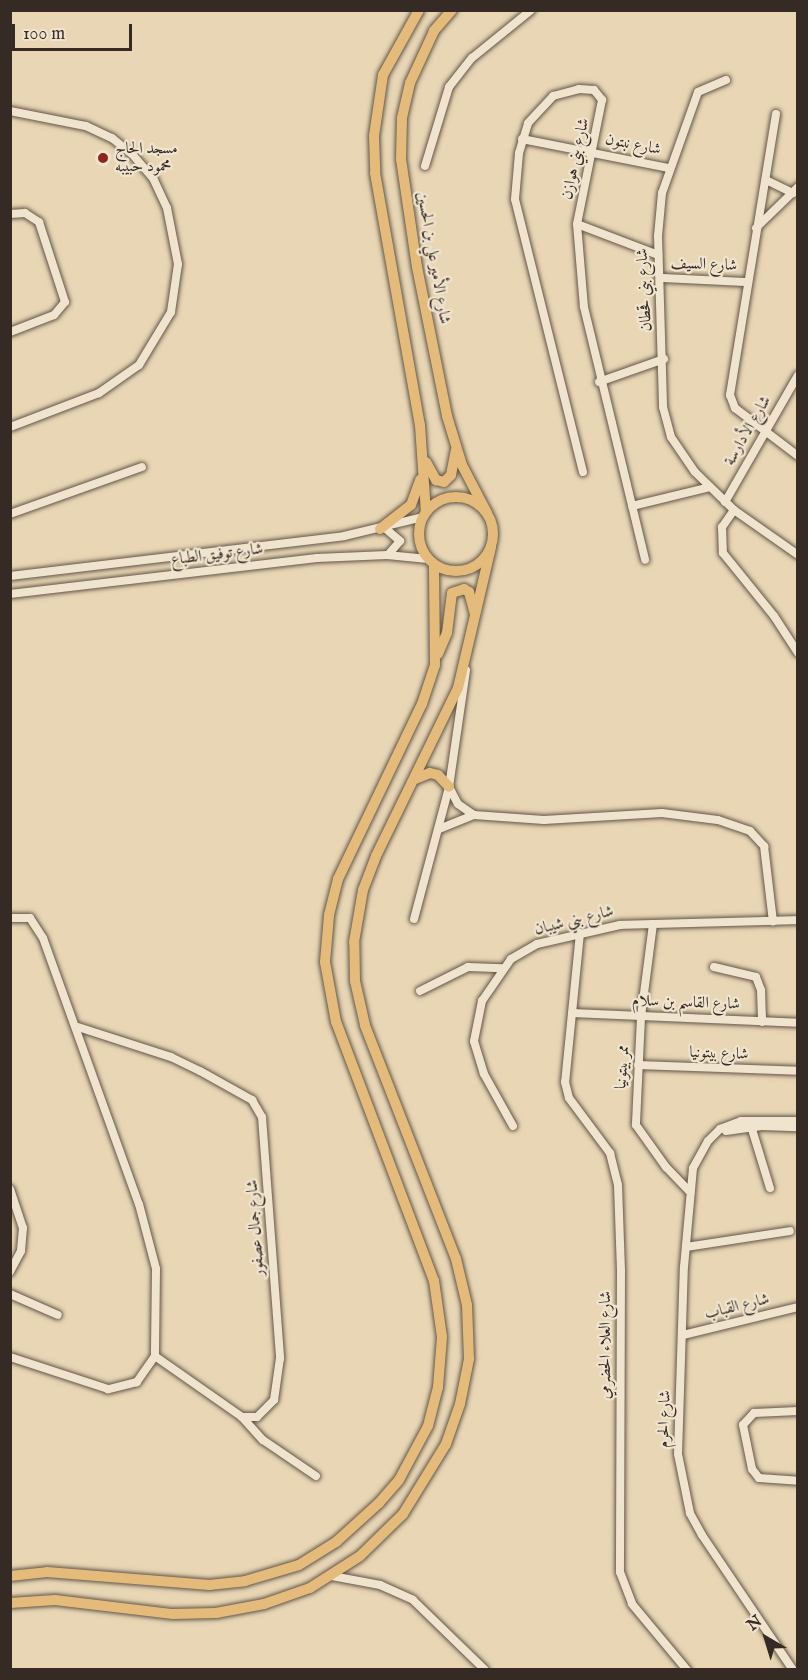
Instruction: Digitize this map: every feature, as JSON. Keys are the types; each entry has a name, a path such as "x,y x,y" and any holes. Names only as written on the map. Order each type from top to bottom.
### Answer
{"main road":[{"path":"419,10 411,16 379,90 375,173 424,456 425,514 419,538 431,562 437,655"},
{"name":"شارع الأمير علي بن الحسين","path":"452,10 434,31 410,83 402,118 401,159 417,267 456,449 487,513"},
{"path":"424,456 434,477 444,482 451,475 456,449"},
{"path":"383,529 415,499 424,456"},
{"path":"10,1603 55,1600 172,1614 216,1613 287,1597 332,1576 360,1556 403,1514 434,1467 457,1414 469,1359 467,1305 456,1259 365,1025 355,981 354,942 363,890 448,715 467,661 491,547 493,530 487,513 474,502 457,497 440,501 425,514"},
{"path":"431,562 448,571 466,570 481,562 491,547"},
{"path":"10,1576 47,1572 208,1585 279,1572 319,1554 360,1523 399,1480 423,1436 438,1387 442,1337 434,1281 336,1023 325,962 328,915 338,879 356,836 422,704 437,655 447,633 452,593 464,589 469,592 476,617"},
{"path":"415,779 430,773 438,775 449,787"}],"street":[{"path":"425,166 448,87 472,58 531,10"},
{"name":"شارع بني قحطان","path":"726,80 698,92 669,168 658,255 662,278 663,407 671,437 710,487 734,510 798,555"},
{"name":"شارع بني هوازن","path":"583,472 518,221 515,180 522,139 537,110 553,96 594,90 602,100 577,224 584,307 599,382 645,560"},
{"path":"10,111 86,126 112,138 132,154 153,178 165,202 178,264 171,312 139,365 99,393 10,427"},
{"path":"776,114 746,282 730,395 735,408 764,433 798,456"},
{"name":"شارع نبتون","path":"522,139 669,168"},
{"path":"756,228 795,190 766,180"},
{"path":"10,214 25,213 39,222 65,302 54,315 10,332"},
{"path":"577,224 658,255"},
{"name":"شارع السيف","path":"662,278 746,282"},
{"path":"599,382 663,360"},
{"name":"شارع الأدارسة","path":"725,502 798,375"},
{"path":"10,514 142,467"},
{"path":"632,506 710,487"},
{"path":"734,510 722,526 723,553 774,616 798,653"},
{"name":"شارع توفيق الطباع","path":"10,576 383,529 425,514"},
{"path":"383,529 400,541 387,555"},
{"name":"شارع توفيق الطباع","path":"10,594 317,558 387,555 431,562"},
{"path":"414,919 449,787 467,661"},
{"path":"449,787 458,804 474,815"},
{"path":"439,829 474,815 544,820 662,813 734,825 757,835 764,846 773,921"},
{"path":"10,918 30,918 43,938 78,1027 153,1249 155,1356 136,1382 108,1389 10,1356"},
{"name":"شارع بني شيبان","path":"513,1126 484,1074 474,1041 482,1001 502,968 537,944 620,925 798,920"},
{"name":"ممر بيتونيا","path":"653,924 641,1017 636,1125 666,1167 690,1192"},
{"name":"شارع العلاء الحضرمي","path":"580,933 566,1090 610,1153 618,1185 621,1270 620,1572 632,1604 687,1670"},
{"path":"714,967 756,977 761,990 762,1022"},
{"path":"420,991 468,968 502,968"},
{"name":"شارع القاسم بن سلام","path":"573,1013 798,1023"},
{"name":"شارع جمال عصفور","path":"78,1027 171,1057 243,1094 259,1107 264,1135 280,1370 274,1400 266,1412 242,1417"},
{"name":"شارع بيتونيا","path":"638,1065 798,1071"},
{"name":"شارع الحرم","path":"793,1670 690,1513 678,1454 686,1247 693,1167 708,1141 720,1129 741,1121 798,1121"},
{"path":"708,1141 725,1131 752,1126 798,1128"},
{"path":"752,1126 770,1188"},
{"path":"10,1189 23,1228 21,1251 10,1272"},
{"path":"686,1247 790,1231"},
{"path":"10,1294 58,1315"},
{"name":"شارع القباب","path":"683,1335 798,1307"},
{"path":"155,1356 242,1417 263,1440 316,1476"},
{"path":"798,1411 754,1413 743,1425 752,1469 759,1478 798,1481"},
{"path":"332,1576 380,1585 413,1600 485,1670"}],"place":[{"name":"مسجد الحاج محمود حبيبه","path":"103,158"}]}
